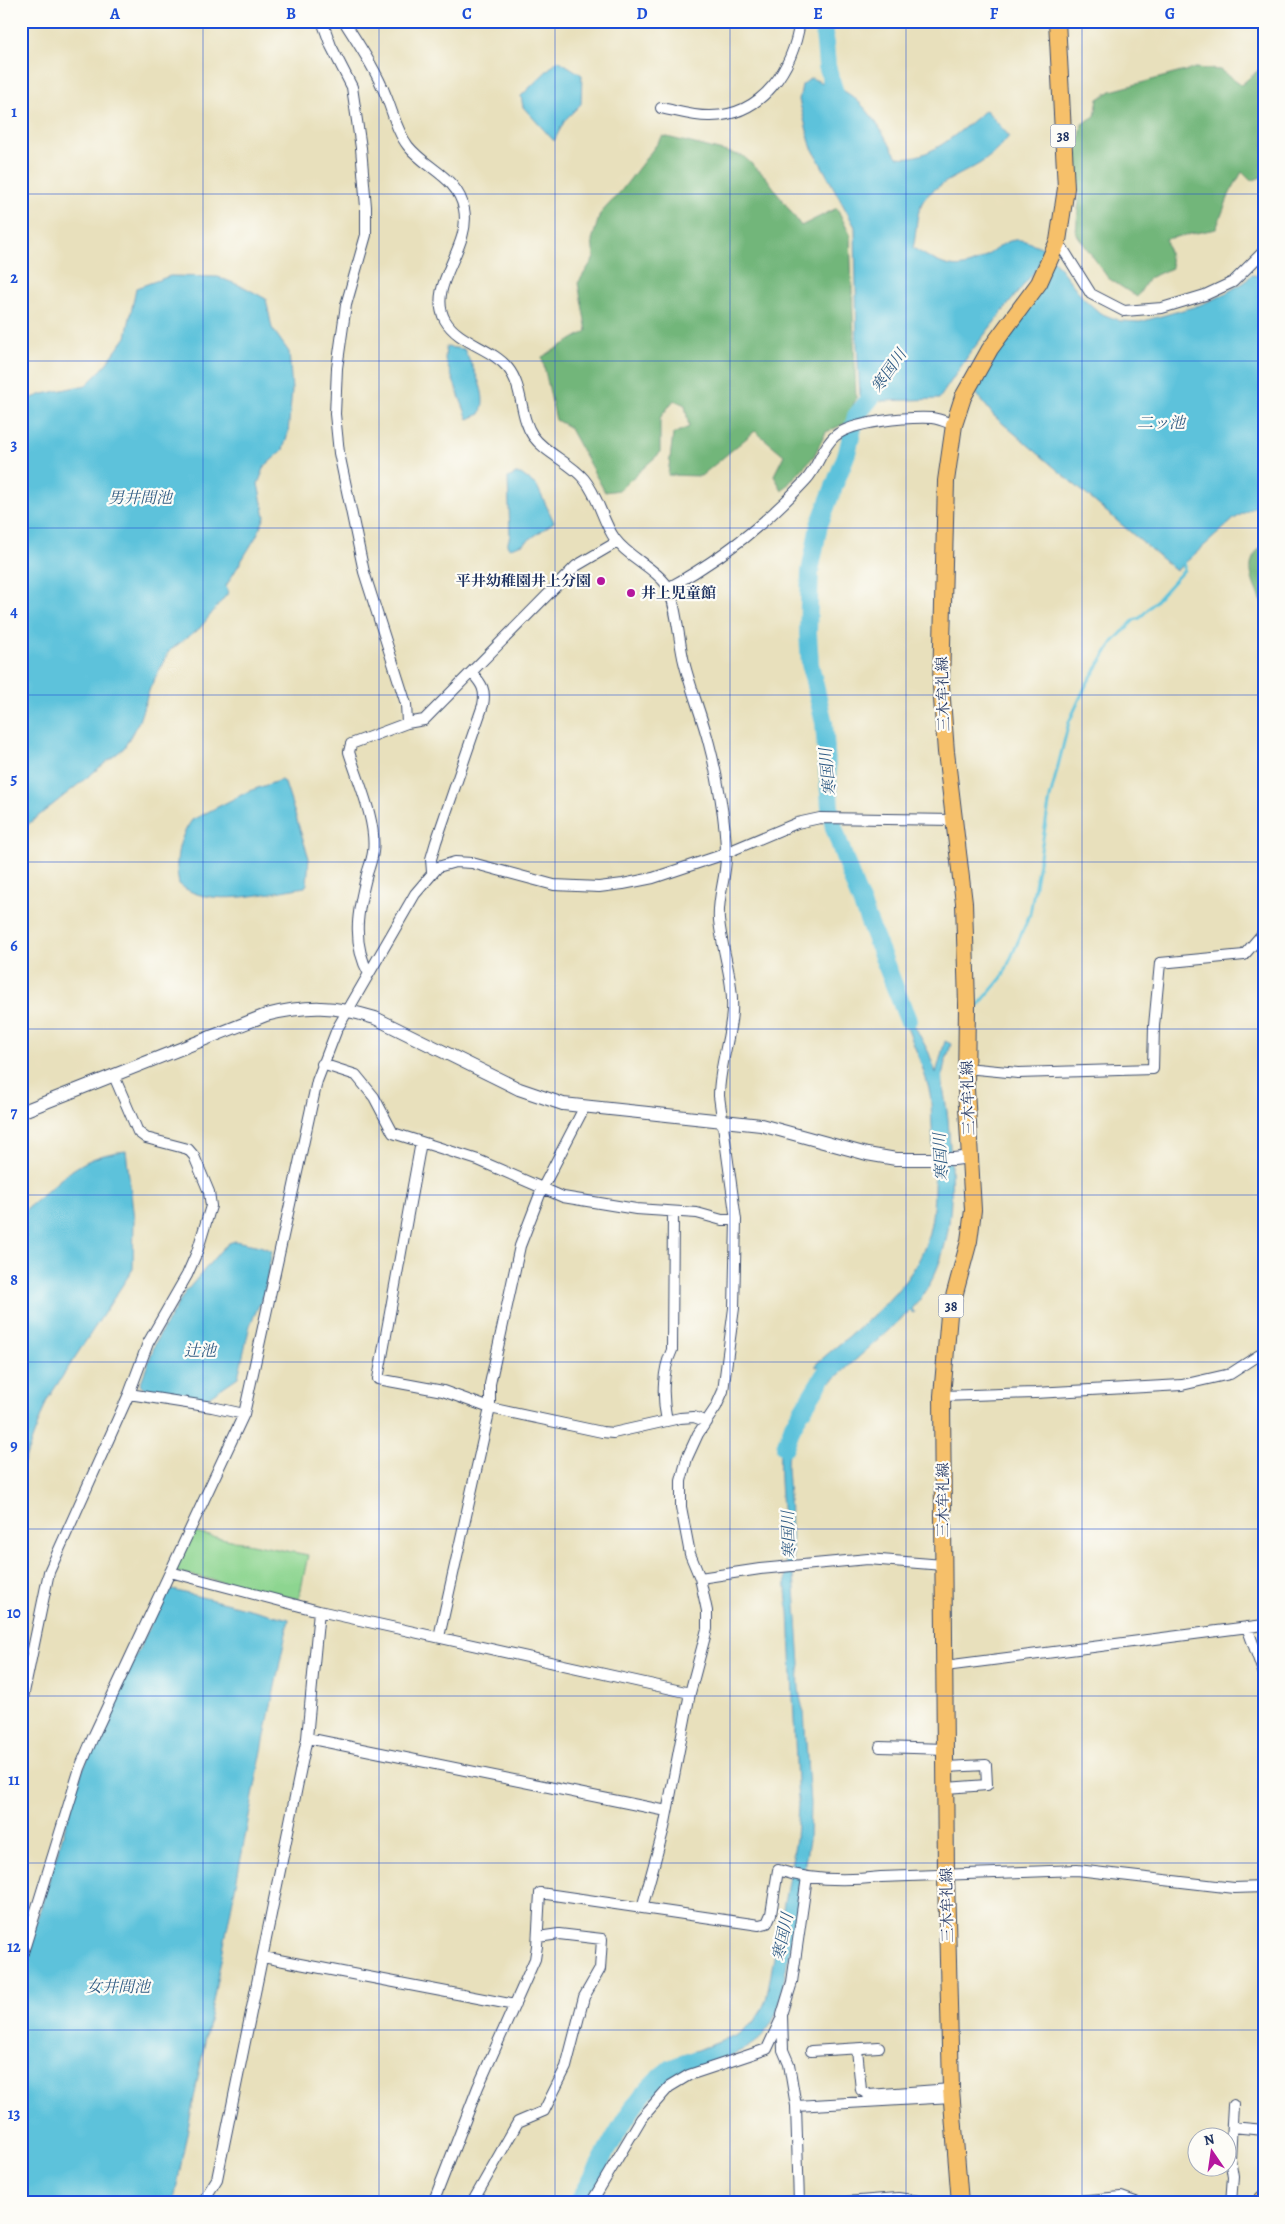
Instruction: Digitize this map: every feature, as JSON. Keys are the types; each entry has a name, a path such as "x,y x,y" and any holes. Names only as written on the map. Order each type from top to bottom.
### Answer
{"main road":[{"name":"三木牟礼線","path":"960,2203 952,2093 946,1876 942,1396 949,1315 969,1241 973,1210 966,1089 964,903 946,752 941,686 946,481 956,419 963,397 990,350 1039,283 1057,245 1066,188 1057,21"},
{"path":"1259,2203 1264,2198"}],"street":[{"path":"322,21 331,46 352,87 362,148 366,207 366,234 346,305 337,368 335,414 339,453 364,572 389,656 406,704 407,723"},
{"path":"344,21 376,74 401,136 410,149 445,177 459,193 466,223 462,241 442,288 440,303 446,323 456,333 501,360 511,371 518,384 530,432 538,443 583,478 617,542 656,574 668,588 684,662 710,745 726,852 718,906 719,923 730,977 732,1010 719,1076 722,1120 736,1220 734,1308 723,1391 716,1407 698,1434 687,1458 681,1481 681,1507 690,1554 700,1578 707,1612 707,1628 690,1693 668,1811 642,1908"},
{"path":"661,108 710,117 733,114 755,104 773,88 798,36 800,21"},
{"path":"1057,245 1091,294 1124,311 1162,308 1205,295 1233,282 1264,251"},
{"path":"668,588 694,574 752,532 793,494 810,475 828,442 844,430 880,422 932,418 956,419"},
{"path":"370,974 361,959 357,937 359,911 373,852 373,837 370,820 349,752 351,744 407,723 424,720 576,566 617,542"},
{"path":"432,872 431,859 436,842 483,705 485,694 482,684 472,673"},
{"path":"21,1959 80,1768 244,1414 322,1064 337,1030 414,894 432,872 438,867 455,862 472,863 554,885 599,887 653,878 726,852 797,823 820,818 954,820"},
{"path":"966,1068 1018,1073 1153,1069 1154,1026 1160,963 1244,955 1264,932"},
{"path":"21,1112 266,1015 294,1008 318,1006 350,1010 375,1018 519,1090 563,1104 722,1120 790,1131 818,1142 896,1159 928,1160 970,1157"},
{"path":"322,1064 356,1075 374,1097 393,1133 478,1160 542,1189 572,1198 636,1209 697,1213 722,1220 736,1220"},
{"path":"21,1708 49,1572 129,1394 148,1343 187,1275 211,1206 209,1192 194,1156 188,1149 146,1138 138,1132 114,1076"},
{"path":"439,1637 490,1408 490,1384 520,1246 542,1189 584,1106"},
{"path":"421,1142 378,1378 443,1391 490,1408 602,1432 613,1433 694,1417 707,1422"},
{"path":"667,1421 663,1403 667,1361 672,1350 673,1212"},
{"path":"942,1396 1055,1393 1182,1385 1230,1374 1264,1352"},
{"path":"129,1394 244,1414"},
{"path":"700,1578 778,1567 886,1559 944,1565"},
{"path":"170,1572 319,1611 690,1693"},
{"path":"202,2203 217,2179 307,1738 319,1611"},
{"path":"945,1666 1264,1625"},
{"path":"1247,1627 1264,1674"},
{"path":"307,1738 668,1811"},
{"path":"880,1747 946,1749"},
{"path":"946,1767 986,1765 987,1785 946,1788"},
{"path":"433,2203 478,2086 535,1959 540,1893 759,1925 767,1923 771,1914 778,1870 807,1877 849,1881 880,1877 1077,1870 1234,1888 1264,1887"},
{"path":"591,2203 641,2119 669,2086 689,2076 767,2049 782,2015 792,1982 807,1877"},
{"path":"472,2203 518,2122 544,2111 566,2067 584,1997 600,1969 602,1939 559,1934 538,1937"},
{"path":"263,1957 515,2005"},
{"path":"782,2015 783,2050 789,2064 796,2106 800,2203"},
{"path":"811,2051 879,2047"},
{"path":"857,2049 861,2090 868,2094 952,2093"},
{"path":"796,2106 952,2093"},
{"path":"1232,2126 1233,2105"},
{"path":"1238,2128 1264,2130"},
{"path":"1231,2203 1233,2176"},
{"path":"1057,2203 1121,2197 1138,2203"},
{"path":"833,2203 898,2198 932,2203"}],"green space":[{"path":"1264,61 1264,176 1251,181 1242,172 1230,193 1216,229 1166,239 1172,268 1149,278 1137,297 1108,278 1076,233 1079,198 1077,156 1082,124 1095,116 1098,99 1111,91 1196,68 1220,70 1241,85 1263,66"},
{"path":"663,136 743,156 766,177 801,226 837,208 850,235 856,398 846,423 826,432 814,456 782,491 774,475 784,455 755,431 701,476 668,475 673,434 689,427 685,405 674,400 660,418 660,453 619,490 605,492 569,427 556,420 542,357 587,331 578,283 594,258 592,240 600,214 621,191"},
{"path":"1264,545 1264,605 1253,582 1251,566 1257,551"},
{"path":"190,1532 308,1555 299,1599 172,1571"}],"water":[{"path":"558,60 582,75 581,104 565,120 554,141 523,107 521,96"},
{"path":"811,78 844,91 861,104 875,121 897,157 910,157 934,149 956,135 986,110 1009,136 986,160 930,193 922,203 918,214 913,248 945,265 963,266 973,263 1013,240 1030,242 1046,249 1037,268 970,353 939,399 881,401 860,396 855,227 811,146 799,100 802,85"},
{"name":"二ッ池","path":"1053,259 1083,298 1100,313 1120,321 1140,322 1197,306 1219,297 1245,282 1251,275 1264,276 1264,501 1234,519 1176,571 994,416 972,388"},
{"name":"男井間池","path":"170,276 218,277 246,288 266,299 272,328 289,352 292,390 288,433 283,450 265,466 258,484 265,517 256,537 226,586 228,593 200,628 169,651 150,688 139,721 124,748 21,830 21,402 43,394 86,385 103,368 126,337 136,288"},
{"path":"446,347 464,349 479,381 483,406 480,414 468,419 445,359"},
{"path":"521,474 537,486 554,522 523,544 510,548 507,546 510,535 508,478"},
{"path":"281,780 285,783 309,858 307,884 305,887 258,895 222,898 191,892 179,884 178,850 183,835 192,820 249,791"},
{"path":"900,998 929,1053 936,1073 945,1041 951,1044 944,1066 943,1077 951,1169 950,1218 938,1266 927,1288 912,1309 914,1312 910,1311 831,1382 828,1375 819,1366 816,1367 816,1364 870,1318 895,1293 916,1265 929,1233 934,1198 930,1094 898,1003"},
{"path":"126,1151 134,1219 133,1269 47,1400 21,1470 21,1213 80,1165 108,1154"},
{"name":"辻池","path":"235,1241 260,1246 272,1251 264,1294 250,1325 238,1377 204,1400 146,1391 140,1385 157,1339 184,1294 221,1250 229,1243"},
{"path":"790,1425 793,1425 794,1429 788,1447 787,1468 800,1664 799,1688 804,1712 810,1804 809,1840 781,1997 775,2017 766,2031 755,2042 727,2057 677,2076 669,2060 736,2036 755,2021 761,2011 766,2000 796,1839 798,1805 780,1473 781,1443"},
{"name":"女井間池","path":"173,1590 289,1619 174,2200 172,2203 21,2203 21,1973 82,1771 166,1591"}],"waterway":[{"name":"寒国川","path":"823,21 827,66 840,109"},
{"name":"寒国川","path":"886,379 856,416 847,453 819,525 810,572 808,633 810,664 824,723 830,807 834,828 853,882 908,1020"},
{"path":"977,1007 1003,976 1030,914 1050,798 1069,722 1086,685 1113,642 1134,620 1140,618 1184,570 1184,561"},
{"name":"寒国川","path":"785,1447 793,1425 826,1372 843,1357"},
{"name":"寒国川","path":"578,2203 619,2130 643,2094 672,2068 694,2060"}],"place":[{"name":"平井幼稚園井上分園","path":"601,581"},
{"name":"井上児童館","path":"631,593"}]}
